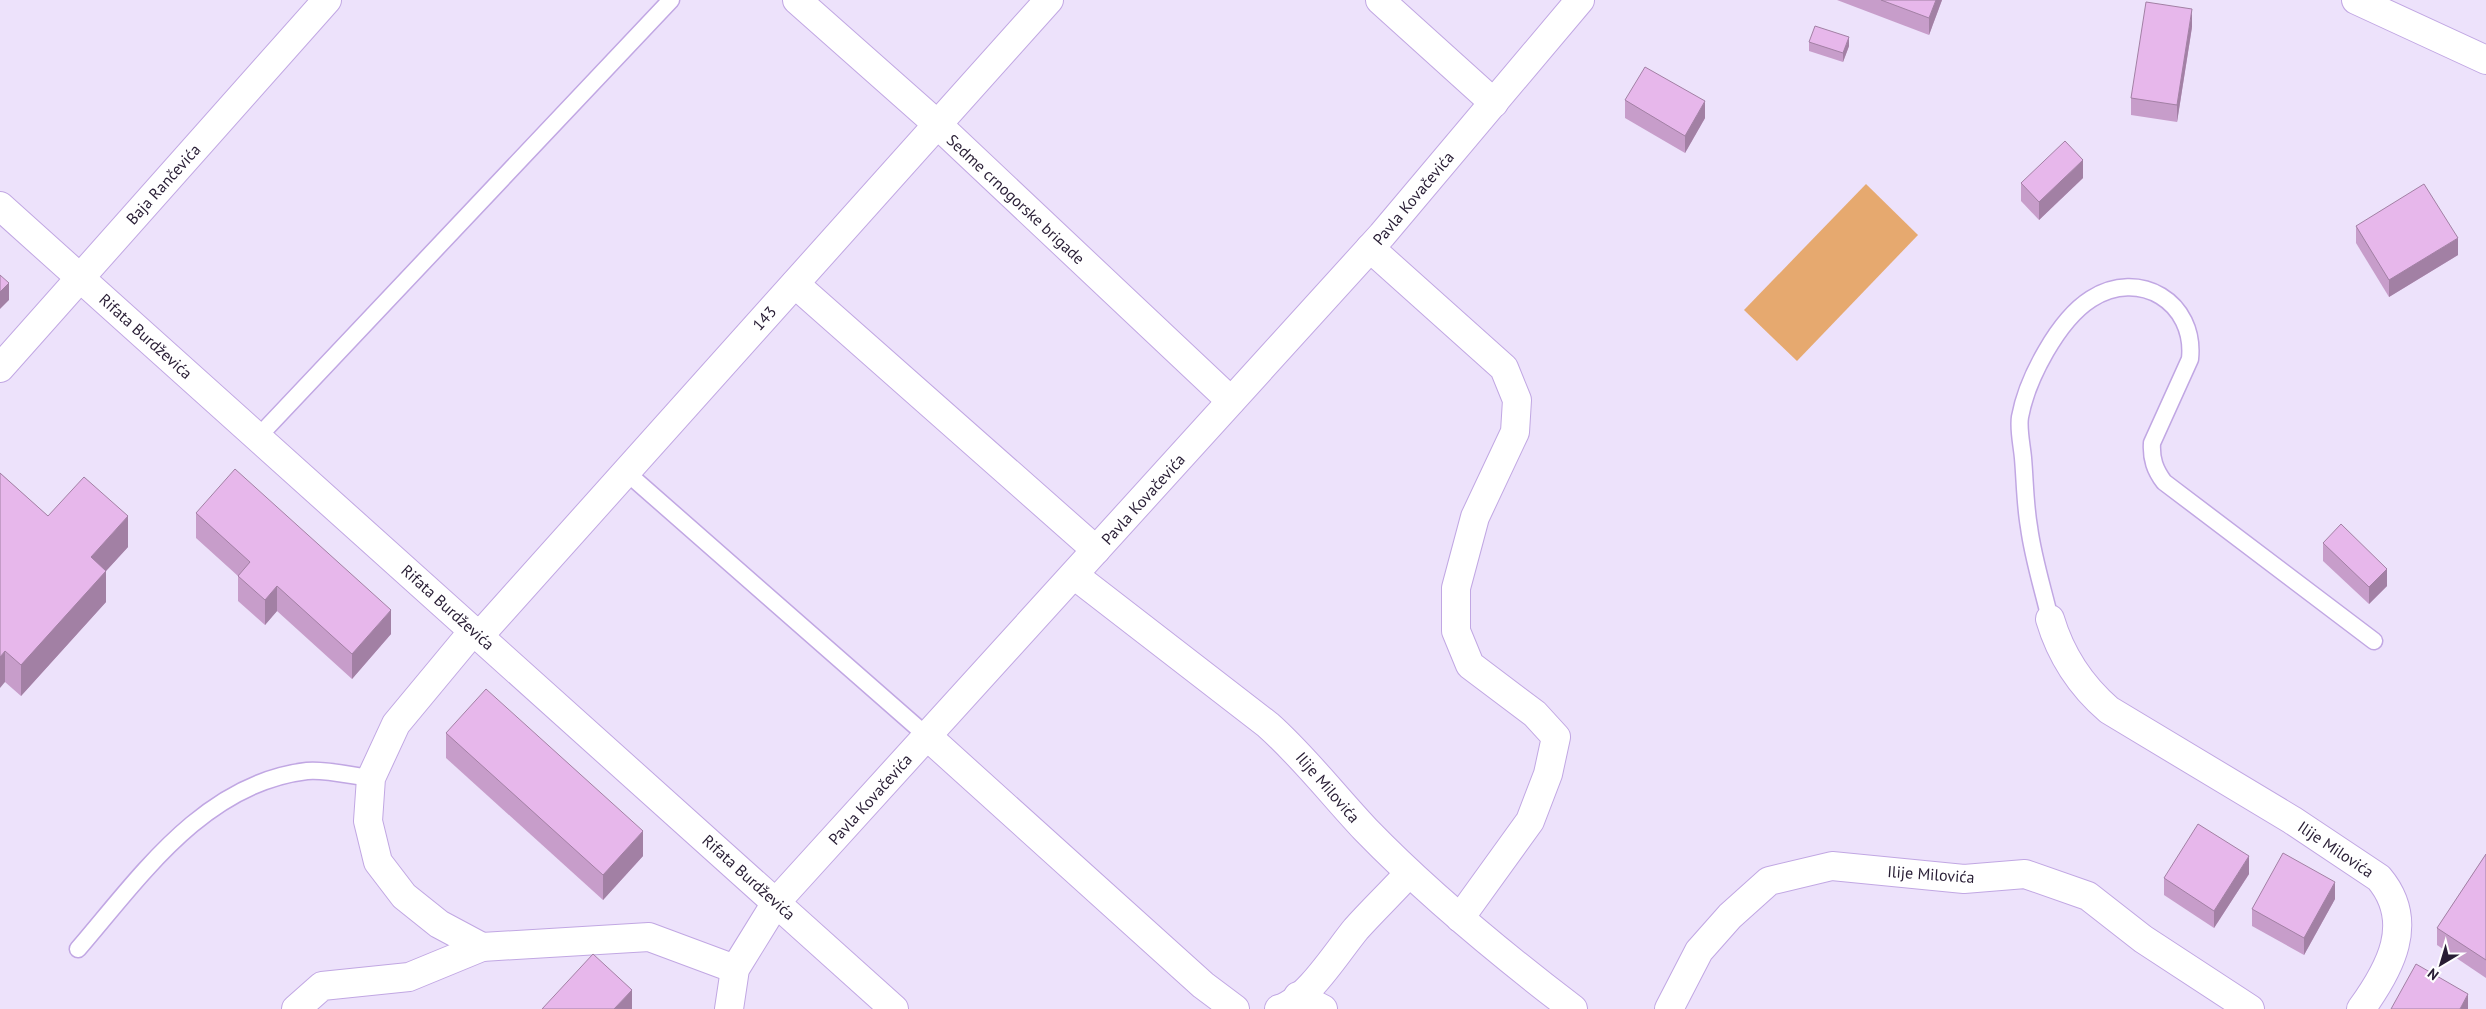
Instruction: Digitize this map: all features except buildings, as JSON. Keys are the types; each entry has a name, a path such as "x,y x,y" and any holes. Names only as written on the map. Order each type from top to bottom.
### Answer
{"street":[{"name":"Baja Rančevića","path":"0,368 327,0"},
{"name":"Sedme crnogorske brigade","path":"797,0 937,124 1231,401"},
{"name":"143","path":"371,778 396,724 477,632 626,472 1049,0"},
{"path":"1380,0 1494,103"},
{"name":"Pavla Kovačevića","path":"729,1009 735,970 777,901 1370,248 1580,0"},
{"path":"2356,0 2486,60"},
{"name":"Rifata Burdževića","path":"0,206 777,901 894,1009"},
{"path":"1370,248 1504,368 1517,400 1515,432 1475,518 1456,588 1456,631 1470,665 1535,714 1556,736 1548,774 1530,821 1460,918"},
{"path":"795,284 1096,550"},
{"name":"Ilije Milovića","path":"1074,575 1296,750 1365,829 1409,873 1460,918 1573,1009"},
{"name":"Ilije Milovića","path":"2050,619 2056,640 2066,660 2092,696 2109,710 2292,820 2379,878 2388,889 2395,902 2398,916 2398,932 2394,948 2377,987 2361,1009"},
{"path":"927,736 1203,985 1234,1009"},
{"path":"371,778 368,821 378,862 404,896 439,924 482,948"},
{"name":"Ilije Milovića","path":"1670,1009 1699,951 1730,916 1769,882 1832,866 1964,879 2025,874 2088,896 2143,938 2250,1009"},
{"path":"1288,1003 1315,982 1356,929 1409,873"},
{"path":"296,1009 322,986 409,977 482,948 649,937 735,970"},
{"path":"1288,1003 1323,1009"}],"lane":[{"path":"258,437 671,0"},
{"path":"2050,619 2029,527 2020,419 2027,392 2037,367 2052,342 2080,307 2105,292 2122,288 2139,288 2157,293 2172,302 2183,316 2190,332 2190,359 2152,443 2151,454 2158,474 2164,482 2374,641"},
{"path":"626,472 927,736"},
{"path":"78,949 130,888 195,820 224,800 256,784 308,771 371,778"}],"shaded area":[{"path":"1866,184 1918,235 1797,361 1744,310"}]}
